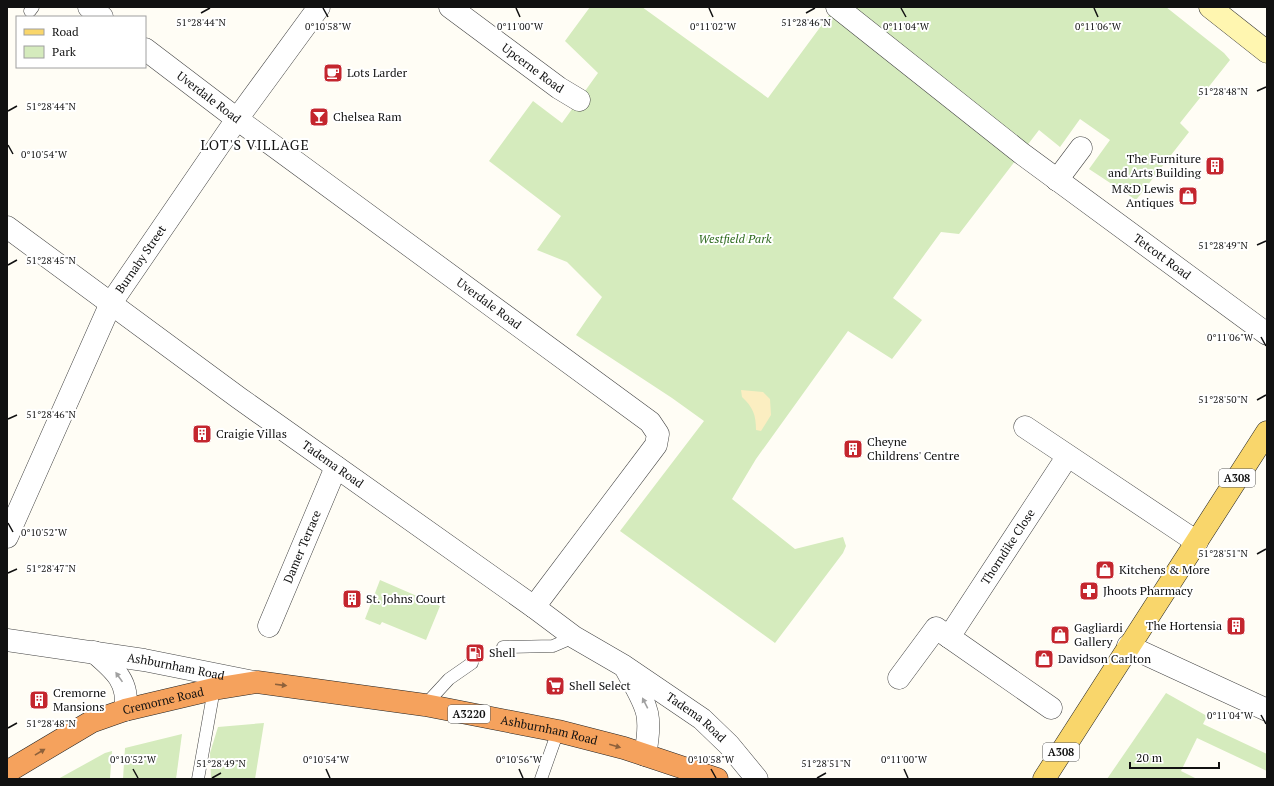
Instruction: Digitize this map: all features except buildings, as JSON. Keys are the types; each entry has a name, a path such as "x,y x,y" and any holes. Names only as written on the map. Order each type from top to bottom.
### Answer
{"highway":[{"name":"Ashburnham Road","path":"214,689 257,682 425,705 558,731 645,755 717,779"},
{"name":"Cremorne Road","path":"7,772 91,722 125,710 214,689"}],"main road":[{"name":"A308","path":"1044,779 1128,646 1197,542 1267,432"}],"street":[{"path":"89,7 101,16"},
{"name":"Burnaby Street","path":"7,537 111,303 237,120 319,7"},
{"name":"Upcerne Road","path":"450,7 559,88 579,100"},
{"name":"Tetcott Road","path":"837,7 1021,153 1267,334"},
{"path":"1210,7 1267,52"},
{"name":"Uverdale Road","path":"146,50 237,120 650,422 658,434 656,445 534,607"},
{"path":"1057,180 1081,148"},
{"name":"Tadema Road","path":"7,227 239,398 574,637 624,666 702,719 729,745 757,779"},
{"path":"1024,427 1197,542"},
{"name":"Thorndike Close","path":"950,637 1067,457"},
{"name":"Damer Terrace","path":"270,626 336,467"},
{"path":"899,678 936,628 1051,708"},
{"name":"Ashburnham Road","path":"7,640 144,660 257,682"},
{"path":"1128,646 1267,710"},
{"name":"Ashburnham Road","path":"94,652 112,668 124,685 127,698 125,710"},
{"name":"Tadema Road","path":"624,666 648,710 650,732 645,755"}],"lane":[{"path":"503,647 553,646 574,637"},
{"path":"425,705 449,679 472,663"},
{"path":"198,779 214,689"},
{"path":"541,779 558,731"}],"green space":[{"name":"Westfield Park","path":"590,7 642,7 768,98 835,7 1166,7 1224,53 1230,60 1180,123 1189,132 1136,200 1089,169 1110,140 1080,119 1060,147 1039,130 959,234 941,232 893,298 922,320 892,359 848,331 756,459 732,499 795,549 843,537 846,546 843,553 775,643 620,531 704,421 672,398 576,335 602,297 567,262 537,250 561,216 489,161 533,101 562,123 598,73 565,41"},
{"path":"380,580 440,606 426,640 382,622 380,625 365,619"},
{"path":"1166,693 1207,716 1203,724 1267,754 1267,771 1197,738 1181,771 1197,779 1107,779"},
{"path":"264,723 255,779 211,779 210,753 218,727"},
{"path":"182,734 176,779 123,779 125,748"},
{"path":"112,751 110,779 58,779 105,753"}],"sand":[{"path":"741,390 763,392 770,399 771,415 761,431 756,430 753,412 749,404 742,397"}],"place":[{"name":"Lots Larder","path":"333,73"},
{"name":"Chelsea Ram","path":"319,117"},
{"name":"The Furniture and Arts Building","path":"1215,166"},
{"name":"M&D Lewis Antiques","path":"1188,196"},
{"name":"Craigie Villas","path":"202,434"},
{"name":"Cheyne Childrens' Centre","path":"853,449"},
{"name":"Kitchens & More","path":"1105,570"},
{"name":"Jhoots Pharmacy","path":"1089,591"},
{"name":"St. Johns Court","path":"352,599"},
{"name":"The Hortensia","path":"1236,626"},
{"name":"Gagliardi Gallery","path":"1060,635"},
{"name":"Shell","path":"475,653"},
{"name":"Davidson Carlton","path":"1044,659"},
{"name":"Shell Select","path":"555,686"},
{"name":"Cremorne Mansions","path":"39,700"}],"district":[{"name":"LOT'S VILLAGE","path":"255,145"}]}
